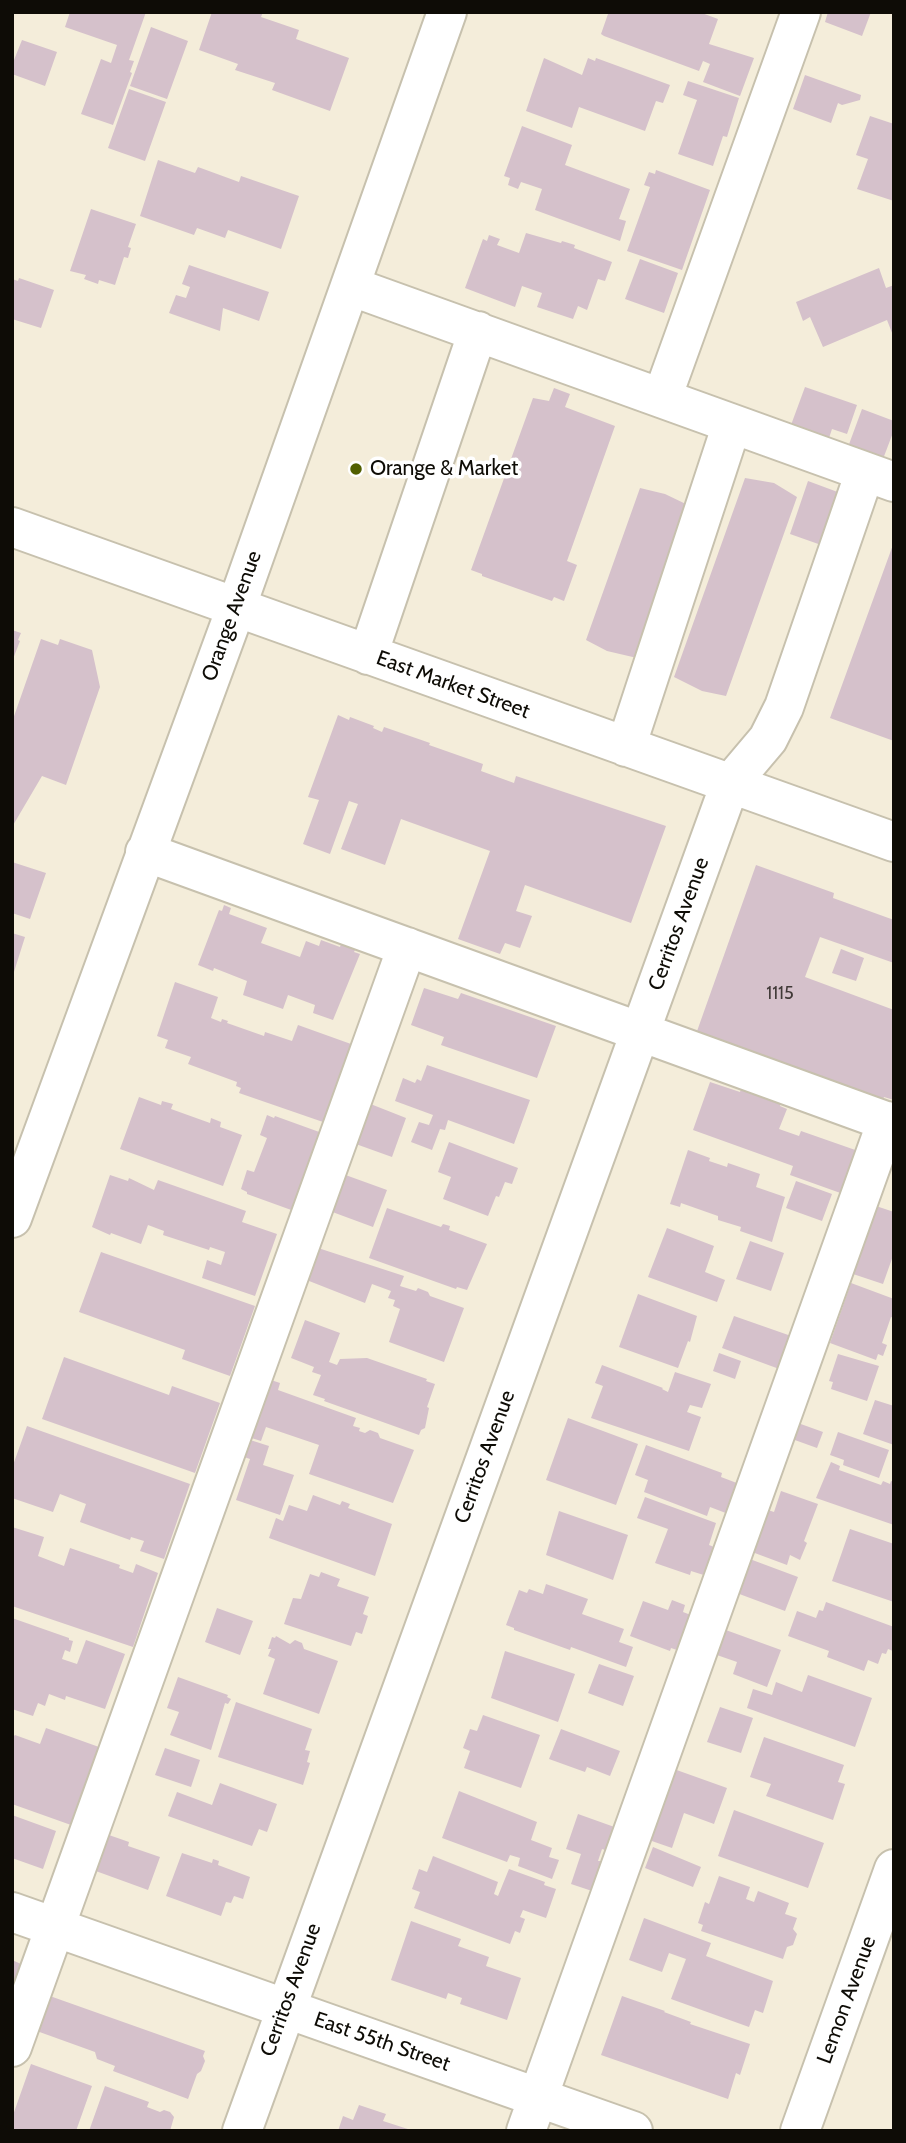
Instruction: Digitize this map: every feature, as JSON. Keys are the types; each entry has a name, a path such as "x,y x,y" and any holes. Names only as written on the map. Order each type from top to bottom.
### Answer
{"street":[{"path":"662,398 801,12"},
{"name":"Orange Avenue","path":"12,1218 24,1147 145,852 236,608 350,286 436,16"},
{"path":"350,286 879,477 784,707 768,739 730,784"},
{"path":"368,655 478,331"},
{"path":"626,747 732,424"},
{"name":"East Market Street","path":"12,527 894,842"},
{"name":"Cerritos Avenue","path":"242,2131 284,2008 730,784"},
{"path":"145,852 890,1123 532,2114"},
{"path":"12,2047 407,947"},
{"name":"Lemon Avenue","path":"800,2131 894,1869"},
{"name":"East 55th Street","path":"12,1912 284,2008 532,2114 633,2131"}],"building":[{"path":"70,12 146,12 129,60 134,61 130,72 132,73 113,125 81,114 101,59 111,63 117,45 65,27"},
{"path":"212,12 263,12 261,17 299,30 296,39 349,58 330,111 272,90 275,83 235,70 238,64 199,50"},
{"path":"603,12 699,12 718,19 709,44 754,58 740,96 703,82 710,64 703,61 699,71 604,36 601,34 608,14"},
{"path":"828,12 871,12 862,36 825,22"},
{"path":"151,27 188,41 167,99 130,86"},
{"path":"22,40 57,52 45,86 12,74 12,65"},
{"path":"544,58 582,75 588,58 595,61 596,58 670,85 663,103 656,101 645,131 579,107 572,128 526,111"},
{"path":"805,75 861,95 860,100 842,105 838,103 831,123 793,109"},
{"path":"688,81 739,98 727,137 723,136 713,166 678,154 697,100 683,95"},
{"path":"129,89 166,102 145,161 108,148"},
{"path":"870,116 894,124 894,201 857,189 868,159 856,155"},
{"path":"522,126 572,145 565,165 630,189 619,219 626,221 620,241 535,210 542,189 521,182 518,189 508,185 510,178 504,176"},
{"path":"158,160 195,173 198,167 239,182 241,176 299,196 281,249 228,230 225,238 197,228 194,235 140,216"},
{"path":"656,170 710,190 682,270 627,251 650,187 644,185 649,172 655,174"},
{"path":"91,209 136,224 128,247 131,248 128,258 124,257 115,285 99,280 98,284 84,279 86,275 70,271"},
{"path":"526,233 575,245 574,248 612,262 605,281 598,279 587,310 578,306 573,319 537,307 542,293 522,286 515,307 465,288 483,239 487,241 489,235 500,239 497,245 519,253"},
{"path":"640,259 678,273 664,313 625,299"},
{"path":"189,265 269,292 259,321 223,308 220,331 169,313 176,295 186,298 190,287 182,284"},
{"path":"879,268 886,288 894,285 894,338 887,320 823,347 810,317 803,321 796,302"},
{"path":"19,278 54,290 41,328 12,319 12,279 18,281"},
{"path":"805,387 857,405 847,434 832,429 829,438 791,425"},
{"path":"554,388 570,394 565,407 615,426 567,561 577,565 564,601 554,597 552,601 471,570 533,398 549,401"},
{"path":"862,409 894,421 894,430 883,459 848,447"},
{"path":"745,478 774,483 797,497 726,696 702,691 674,677"},
{"path":"808,481 843,494 824,546 790,534"},
{"path":"640,488 665,494 690,506 637,658 607,651 586,640"},
{"path":"894,542 894,741 830,718"},
{"path":"12,630 21,633 13,659"},
{"path":"41,639 58,645 60,639 92,650 100,687 66,785 42,776 12,827 12,722"},
{"path":"338,715 374,726 373,728 382,732 384,727 430,743 429,745 483,764 481,771 514,783 516,776 666,826 631,923 525,885 516,911 532,916 520,948 505,943 500,954 458,939 490,851 401,819 385,865 341,849 358,804 349,801 330,854 303,844 319,800 308,797"},
{"path":"12,862 46,873 30,919 12,913"},
{"path":"756,865 834,893 833,898 894,920 894,963 820,937 805,977 894,1010 894,1100 884,1097 883,1100 696,1034"},
{"path":"224,905 231,908 229,914 267,928 261,943 300,957 306,941 319,946 321,940 340,947 342,941 357,946 354,952 360,954 333,1020 313,1013 315,1005 288,995 283,1009 243,995 247,981 214,968 213,971 198,965 219,910 222,911"},
{"path":"12,933 25,937 13,975 12,975"},
{"path":"841,949 864,958 856,981 832,973"},
{"path":"175,982 218,997 211,1018 221,1022 222,1019 264,1036 265,1032 292,1041 298,1025 351,1044 323,1122 239,1093 241,1088 236,1086 237,1082 188,1064 191,1057 165,1048 168,1040 157,1036"},
{"path":"424,988 458,999 461,993 556,1026 537,1078 441,1045 444,1037 411,1025"},
{"path":"427,1065 530,1100 514,1144 448,1120 445,1130 440,1129 432,1150 411,1142 419,1122 429,1125 433,1115 395,1101 403,1078 415,1083 417,1079 421,1081"},
{"path":"744,1081 784,1096 780,1106 787,1109 779,1129 799,1136 801,1131 861,1152 846,1195 790,1175 793,1166 693,1130 710,1082 740,1092"},
{"path":"139,1097 161,1105 162,1101 173,1104 171,1109 210,1123 211,1118 221,1122 220,1127 242,1135 223,1186 120,1149"},
{"path":"368,1103 406,1118 392,1157 353,1143"},
{"path":"267,1115 322,1133 294,1211 247,1194 241,1189 247,1170 254,1172 267,1138 260,1135"},
{"path":"449,1142 518,1168 512,1184 505,1182 499,1197 496,1196 488,1216 443,1199 451,1177 438,1172"},
{"path":"688,1150 727,1167 728,1163 760,1174 756,1187 785,1197 772,1242 740,1231 741,1227 718,1220 718,1216 681,1203 680,1207 670,1204"},
{"path":"340,1173 387,1190 373,1227 327,1210"},
{"path":"110,1175 128,1181 129,1178 154,1190 158,1180 246,1211 242,1222 277,1234 255,1296 202,1278 207,1260 221,1265 225,1252 210,1247 209,1250 163,1235 164,1231 148,1225 141,1244 92,1227"},
{"path":"796,1181 832,1194 822,1221 786,1208"},
{"path":"873,1205 894,1212 894,1253 883,1284 850,1273"},
{"path":"387,1208 441,1227 443,1224 450,1226 449,1230 487,1244 467,1290 456,1289 369,1258"},
{"path":"667,1228 714,1246 705,1272 725,1280 717,1302 648,1277"},
{"path":"750,1241 784,1253 771,1291 736,1279"},
{"path":"315,1247 404,1276 400,1286 416,1291 418,1288 428,1292 430,1296 464,1308 444,1362 389,1342 400,1309 393,1306 395,1300 388,1298 391,1291 372,1284 365,1303 304,1279"},
{"path":"101,1252 255,1306 230,1376 182,1359 185,1350 79,1312"},
{"path":"851,1283 894,1299 894,1318 891,1317 882,1343 887,1345 883,1356 878,1354 876,1360 830,1343"},
{"path":"638,1294 697,1316 690,1342 688,1341 678,1368 619,1347"},
{"path":"734,1316 794,1337 782,1370 722,1348"},
{"path":"305,1320 340,1333 329,1362 337,1365 340,1359 367,1358 435,1384 427,1407 425,1428 419,1435 313,1395 321,1375 312,1372 314,1367 291,1358"},
{"path":"719,1353 741,1361 735,1379 713,1371"},
{"path":"838,1354 879,1366 867,1401 831,1389 833,1382 829,1381"},
{"path":"64,1357 169,1395 172,1386 220,1403 195,1473 42,1419"},
{"path":"602,1365 668,1392 675,1372 711,1384 702,1408 690,1405 687,1412 701,1417 689,1451 591,1418 603,1386 595,1383"},
{"path":"268,1379 280,1383 278,1390 356,1418 353,1426 360,1428 359,1431 365,1433 370,1430 378,1433 380,1438 414,1450 393,1503 309,1474 319,1445 266,1427 261,1441 245,1436"},
{"path":"875,1400 894,1406 894,1445 863,1434"},
{"path":"568,1418 638,1444 616,1505 546,1480"},
{"path":"798,1423 823,1432 817,1448 792,1439"},
{"path":"27,1426 190,1484 164,1559 140,1551 144,1541 131,1537 130,1540 80,1522 86,1504 60,1494 53,1512 12,1498 12,1468"},
{"path":"838,1432 889,1450 879,1478 843,1465 844,1460 830,1455"},
{"path":"244,1438 269,1446 263,1465 294,1475 280,1515 236,1500 250,1459 238,1455"},
{"path":"646,1445 722,1473 721,1477 742,1485 731,1515 710,1507 707,1516 644,1492 648,1480 635,1475"},
{"path":"831,1462 840,1466 839,1470 881,1485 883,1481 890,1484 891,1481 894,1482 894,1525 816,1498"},
{"path":"781,1491 818,1504 800,1560 790,1555 787,1565 752,1552 768,1510 774,1512"},
{"path":"313,1495 340,1505 342,1501 350,1504 348,1508 392,1524 375,1576 269,1538 276,1518 283,1521 289,1505 307,1511"},
{"path":"645,1497 716,1523 709,1545 719,1549 710,1577 691,1571 690,1575 655,1563 668,1529 637,1518"},
{"path":"559,1511 628,1535 613,1580 546,1555"},
{"path":"12,1527 44,1537 38,1556 64,1566 70,1548 120,1565 119,1568 133,1573 136,1564 158,1573 133,1647 12,1606"},
{"path":"850,1529 894,1544 894,1602 832,1581"},
{"path":"747,1558 798,1577 785,1611 734,1592"},
{"path":"321,1572 340,1579 337,1586 369,1597 363,1614 368,1616 362,1634 356,1632 351,1646 284,1624 293,1598 301,1599 310,1574 319,1577"},
{"path":"546,1584 588,1599 582,1614 624,1629 619,1642 633,1647 626,1667 571,1647 570,1650 506,1625 519,1590 527,1593 529,1589 543,1594"},
{"path":"672,1600 685,1605 683,1612 696,1617 683,1652 671,1648 670,1651 630,1636 643,1601 668,1610"},
{"path":"826,1602 894,1627 893,1651 888,1649 886,1654 882,1653 878,1664 868,1660 864,1671 827,1657 829,1651 788,1636 797,1611 816,1618 819,1610 823,1611"},
{"path":"217,1608 253,1621 240,1655 205,1642"},
{"path":"12,1618 69,1638 73,1641 70,1652 65,1650 62,1659 77,1664 86,1640 125,1654 105,1709 66,1696 65,1700 49,1694 45,1706 38,1703 33,1716 12,1709"},
{"path":"723,1629 781,1650 767,1687 733,1674 737,1662 714,1654"},
{"path":"276,1636 290,1644 295,1640 302,1643 304,1649 338,1661 319,1714 263,1694 275,1659 268,1656 271,1649 268,1649 272,1637"},
{"path":"505,1651 575,1674 558,1722 491,1698"},
{"path":"599,1664 634,1676 623,1706 588,1693"},
{"path":"808,1675 872,1698 855,1747 747,1708 753,1689 772,1695 776,1682 802,1692"},
{"path":"178,1677 228,1695 231,1699 228,1704 225,1703 211,1750 170,1735 179,1712 167,1708"},
{"path":"236,1702 312,1729 305,1750 310,1751 307,1762 310,1763 303,1785 218,1757"},
{"path":"720,1707 753,1718 741,1753 707,1742"},
{"path":"483,1715 540,1735 521,1788 464,1768 470,1751 463,1748 470,1729 477,1731"},
{"path":"46,1728 99,1747 71,1825 12,1804 12,1738 15,1735 40,1744"},
{"path":"561,1729 620,1751 610,1776 587,1767 585,1772 549,1759"},
{"path":"764,1737 844,1765 838,1782 845,1784 833,1820 766,1796 771,1784 750,1777"},
{"path":"165,1748 200,1760 191,1787 155,1775"},
{"path":"671,1768 727,1788 714,1824 684,1813 672,1848 646,1839"},
{"path":"220,1783 277,1804 267,1832 259,1829 252,1846 168,1816 177,1792 212,1805"},
{"path":"459,1791 537,1822 531,1840 552,1848 549,1857 559,1860 552,1879 518,1866 520,1858 510,1855 507,1862 442,1838"},
{"path":"734,1810 824,1843 808,1888 718,1856"},
{"path":"578,1814 620,1829 611,1852 602,1849 598,1861 602,1861 592,1891 571,1884 581,1854 566,1849"},
{"path":"12,1815 56,1831 43,1869 12,1858"},
{"path":"106,1834 129,1842 128,1846 160,1857 148,1890 93,1870"},
{"path":"653,1847 701,1867 693,1887 645,1868"},
{"path":"182,1853 212,1863 213,1859 219,1861 218,1865 250,1877 243,1899 234,1896 231,1903 226,1902 221,1916 166,1896"},
{"path":"433,1856 498,1882 494,1894 498,1896 509,1869 545,1882 544,1885 556,1889 546,1918 523,1910 520,1917 525,1919 520,1933 515,1931 510,1944 414,1908 420,1892 412,1889 419,1869 427,1872"},
{"path":"719,1876 750,1887 746,1899 754,1902 758,1891 789,1903 785,1914 797,1918 793,1929 797,1934 793,1945 787,1947 783,1959 701,1931 703,1925 698,1923 705,1902 709,1904"},
{"path":"644,1918 711,1943 706,1956 773,1981 763,2013 755,2010 749,2027 671,1999 686,1959 669,1953 662,1972 629,1960"},
{"path":"411,1921 461,1939 458,1946 489,1957 486,1966 521,1978 507,2020 460,2004 462,1998 448,1993 446,1999 391,1980"},
{"path":"12,1960 21,1964 13,1988 12,1988"},
{"path":"47,1995 205,2051 205,2061 188,2099 113,2071 115,2066 97,2059 95,2052 34,2030"},
{"path":"622,1996 665,2011 691,2022 690,2024 750,2044 740,2075 736,2073 728,2099 601,2055"},
{"path":"31,2064 92,2086 76,2131 12,2129 12,2118"},
{"path":"105,2086 149,2102 147,2107 160,2112 170,2112 174,2117 170,2131 89,2131"},
{"path":"359,2105 386,2114 383,2121 414,2131 338,2131 343,2116 353,2120"}],"place":[{"name":"Orange & Market","path":"356,469"}]}
